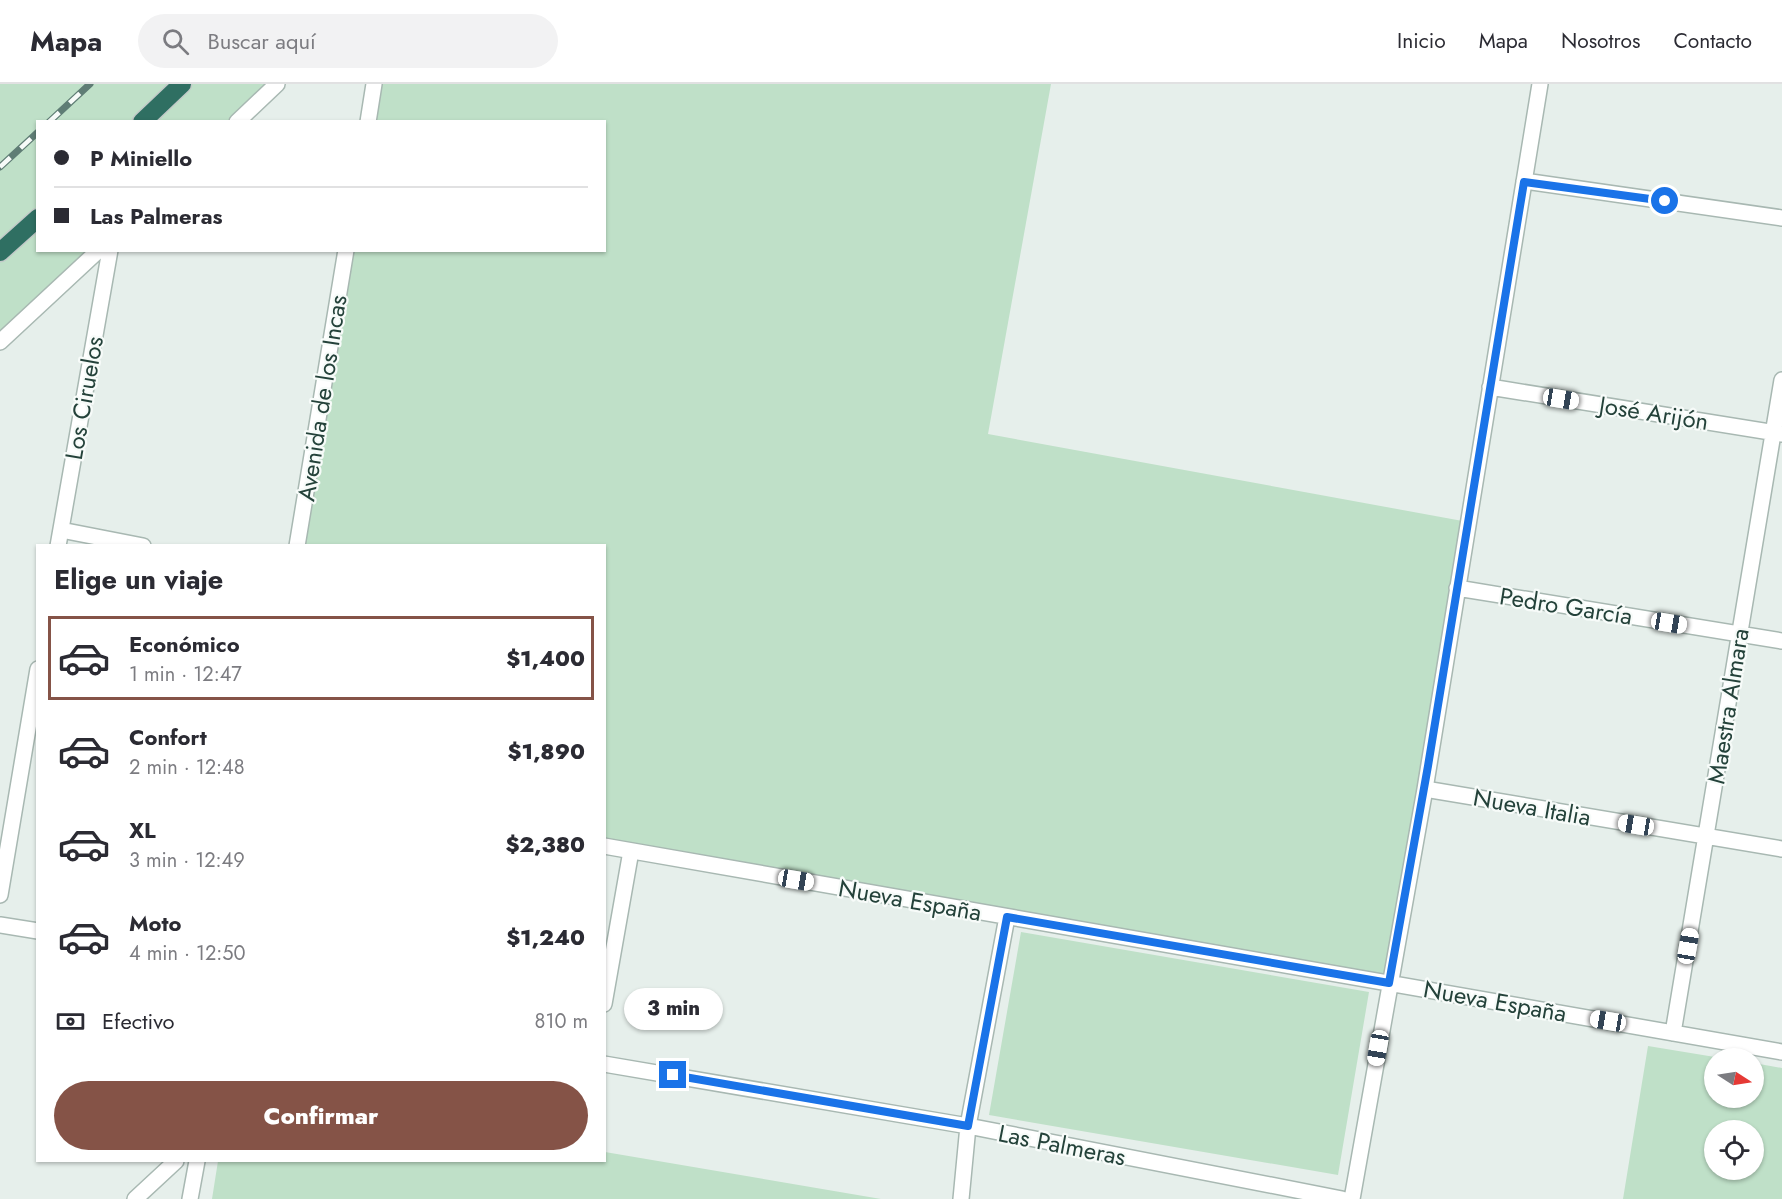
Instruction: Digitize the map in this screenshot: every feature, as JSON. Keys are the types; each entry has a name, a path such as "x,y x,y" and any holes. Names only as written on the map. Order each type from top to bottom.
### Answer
{"highway":[{"path":"144,120 182,84"},
{"path":"0,252 36,220"}],"street":[{"path":"239,120 277,84"},
{"path":"368,120 374,84"},
{"path":"1352,1199 1425,789 1540,84"},
{"path":"1524,182 1782,218"},
{"path":"0,342 97,252"},
{"name":"Los Ciruelos","path":"58,544 110,252"},
{"name":"Avenida de los Incas","path":"297,544 346,252"},
{"name":"Maestra Almara","path":"1673,1033 1740,634 1778,433 1782,380"},
{"name":"José Arijón","path":"1490,387 1778,433"},
{"path":"61,530 133,544"},
{"name":"Pedro García","path":"1457,588 1782,641"},
{"path":"0,895 36,681"},
{"name":"Nueva Italia","path":"1425,789 1782,849"},
{"name":"Nueva España","path":"606,846 1782,1052"},
{"path":"606,993 631,851"},
{"path":"961,1199 968,1126 1007,917"},
{"path":"0,925 36,931"},
{"name":"Las Palmeras","path":"606,1064 968,1126 1342,1199"},
{"path":"135,1199 175,1162"},
{"path":"190,1199 197,1162"}],"green space":[{"path":"0,84 277,84 238,120 36,120 36,252 98,252 0,342"},
{"path":"374,84 1051,84 988,434 1468,522 1389,983 606,846 606,544 297,544 346,252 606,252 606,120 368,120"},
{"path":"1021,932 1369,992 1338,1175 989,1115"},
{"path":"1648,1046 1704,1055 1704,1108 1764,1108 1764,1065 1782,1068 1782,1199 1623,1199"},
{"path":"606,1152 881,1199 212,1199 218,1162 606,1162"}],"railway":[{"path":"51,120 90,84"},
{"path":"0,167 36,134"}],"route":[{"path":"673,1075 968,1126 1007,917 1389,983 1428,766 1524,182 1665,201"}]}
